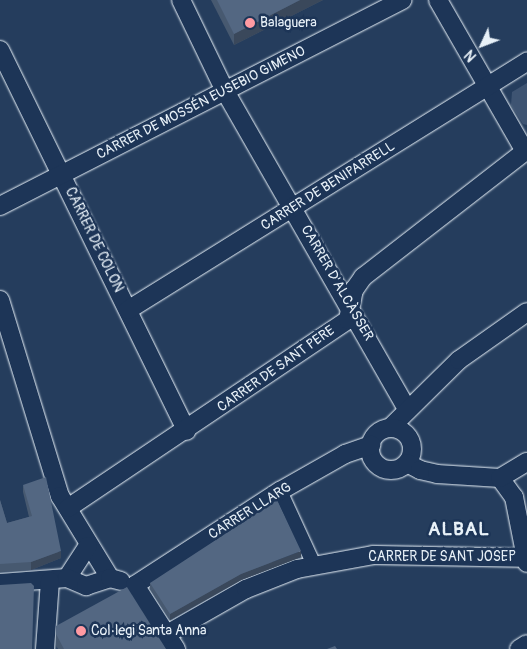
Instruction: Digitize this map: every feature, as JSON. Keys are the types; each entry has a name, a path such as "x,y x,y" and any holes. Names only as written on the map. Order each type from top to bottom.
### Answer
{"street":[{"name":"CARRER D'ALCÀSSER","path":"180,0 225,91 350,306 407,409"},
{"name":"CARRER DE MOSSÉN EUSEBIO GIMENO","path":"0,206 402,0"},
{"path":"438,0 526,150"},
{"name":"CARRER DE COLON","path":"0,50 187,430"},
{"name":"CARRER DE BENIPARRELL","path":"128,310 527,62"},
{"name":"CARRER DE SANT PERE","path":"68,508 187,430 348,320 354,290 372,268 526,150"},
{"path":"0,300 60,496 88,546 110,578"},
{"path":"390,428 403,432 412,444 407,463 396,469 382,468 373,458 371,445 378,433 390,428 407,409 460,360 527,312"},
{"name":"CARRER LLARG","path":"135,585 280,491 345,454 371,445"},
{"path":"407,463 420,470 437,474 500,478 527,462"},
{"path":"500,478 521,497 526,560"},
{"path":"280,491 314,566"},
{"path":"67,578 88,546"},
{"name":"CARRER DE SANT JOSEP","path":"171,642 246,589 314,566 373,555 526,560"},
{"path":"0,583 67,578 86,586 110,578 135,585 171,642"},
{"path":"45,649 50,580"},
{"path":"519,649 527,644"}],"shaded area":[{"path":"527,83 527,125 523,124 511,105 512,92"}],"building":[{"path":"217,0 300,0 234,34"},
{"path":"46,477 61,551 31,562 0,564 0,500 7,523 32,516 23,485"},
{"path":"277,500 301,551 241,574 170,614 150,583"},
{"path":"31,583 34,586 32,649 0,649 0,585"},
{"path":"127,587 166,649 64,649 56,634 56,626"}],"place":[{"name":"Balaguera","path":"250,23"},
{"name":"Col·legi Santa Anna","path":"81,631"}],"district":[{"name":"ALBAL","path":"459,530"}]}
